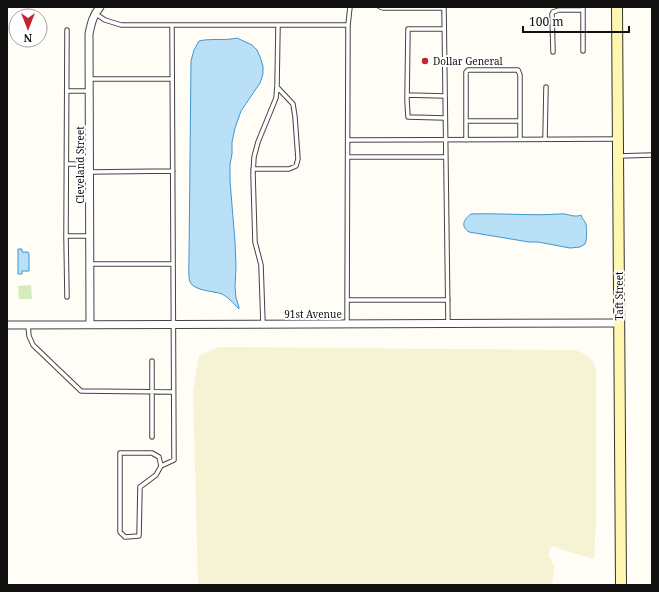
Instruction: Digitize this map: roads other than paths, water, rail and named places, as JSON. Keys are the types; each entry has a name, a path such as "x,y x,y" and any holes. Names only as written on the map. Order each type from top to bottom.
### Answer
{"main road":[{"name":"Taft Street","path":"617,7 621,585"}],"street":[{"name":"Cleveland Street","path":"90,324 89,34 95,13 100,7"},
{"name":"91st Avenue","path":"7,325 620,323"}],"lane":[{"path":"348,324 348,25 350,7"},
{"path":"380,7 444,8 448,323"},
{"path":"553,52 553,12 556,10 583,8 583,51"},
{"path":"95,13 105,20 121,25 348,25"},
{"path":"161,466 159,457 152,453 120,453 120,532 125,537 140,536 140,487 156,475 161,466 174,460 172,25"},
{"path":"263,324 261,265 255,242 254,157 258,142 276,98 278,26"},
{"path":"444,29 408,29 407,95 408,117 445,118"},
{"path":"67,30 67,297"},
{"path":"466,140 466,72 468,70 518,70 520,74 520,139"},
{"path":"90,79 172,79"},
{"path":"254,169 289,169 296,166 298,159 293,104 277,86"},
{"path":"545,139 546,87"},
{"path":"67,91 90,91"},
{"path":"407,95 445,96"},
{"path":"466,121 520,121"},
{"path":"348,140 618,139"},
{"path":"618,156 652,155"},
{"path":"348,157 446,158"},
{"path":"67,164 90,168 173,171"},
{"path":"66,236 90,236"},
{"path":"90,264 173,264"},
{"path":"348,300 448,300"},
{"path":"28,325 29,336 33,345 81,391 173,392"},
{"path":"152,361 152,437"}],"water":[{"path":"237,38 252,45 257,50 263,66 263,74 260,83 241,111 232,142 230,181 235,242 235,287 239,309 222,294 200,289 192,285 189,280 191,61 194,50 199,41"},
{"path":"471,214 581,215 586,224 586,242 580,247 570,248 469,232 466,230 464,223 466,218"},
{"path":"18,249 22,249 22,252 28,252 29,254 29,271 22,271 22,274 18,274"}],"place":[{"name":"Dollar General","path":"425,61"}]}
